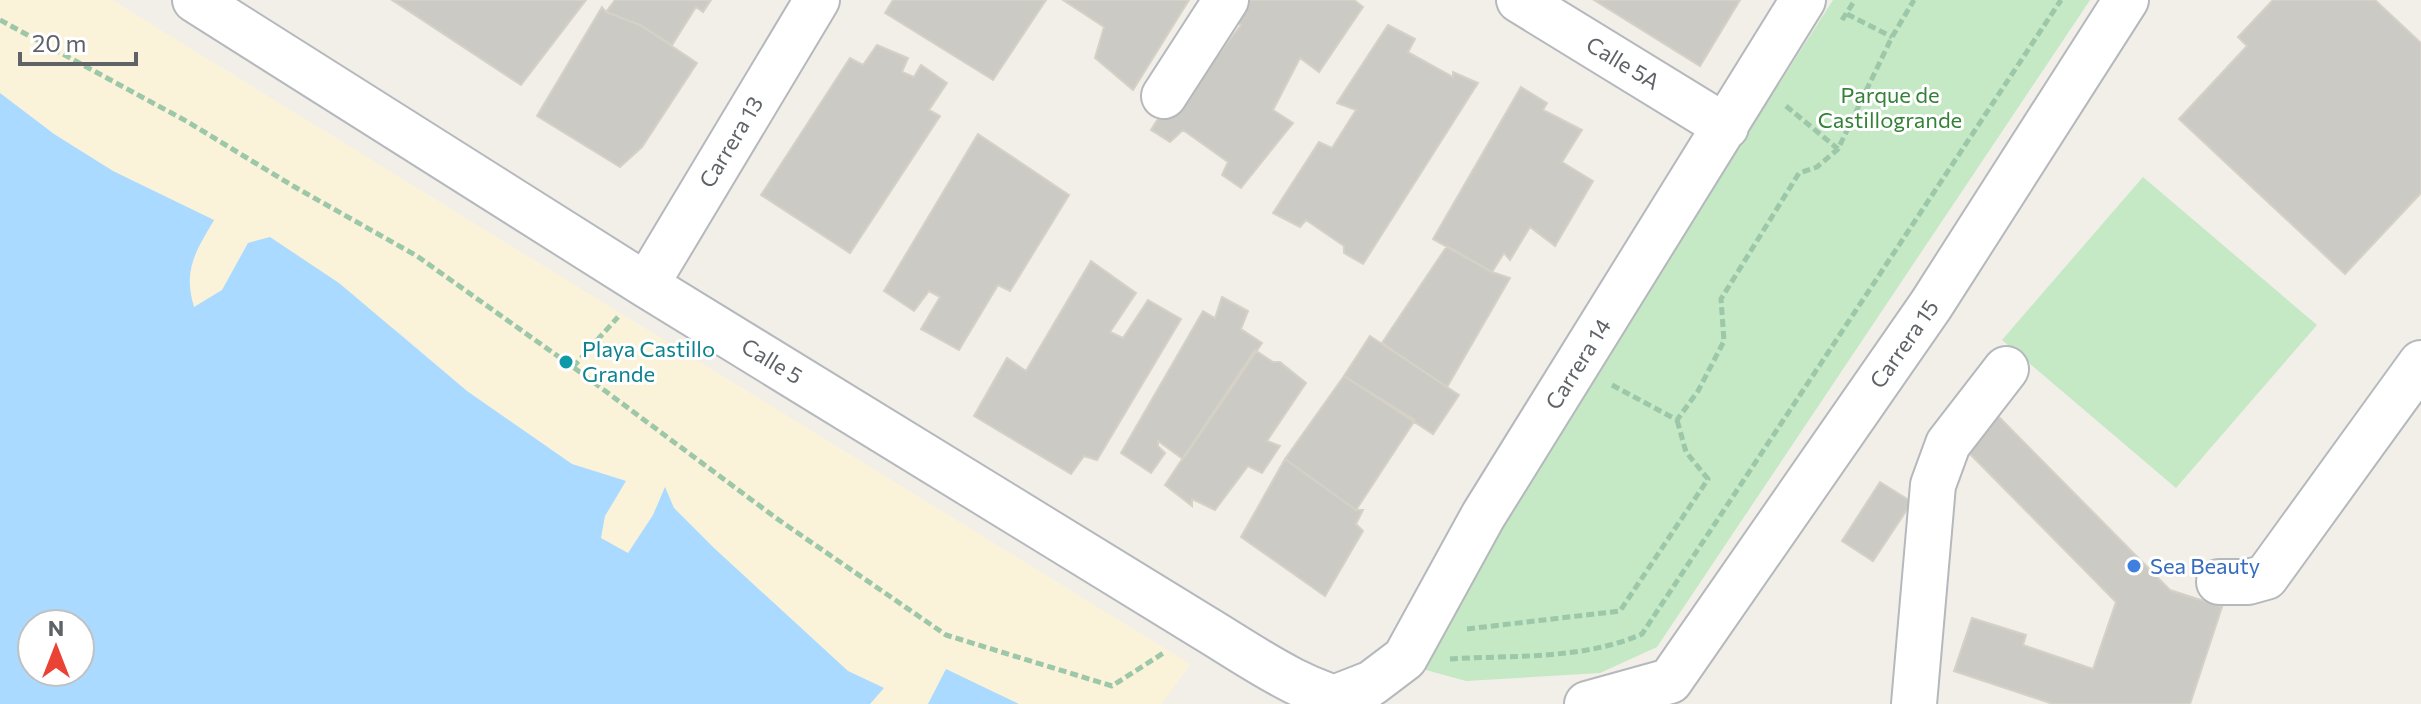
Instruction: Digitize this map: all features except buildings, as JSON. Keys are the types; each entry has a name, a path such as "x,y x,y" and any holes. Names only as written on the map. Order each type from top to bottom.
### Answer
{"street":[{"name":"Calle 5","path":"195,0 646,285 1203,627 1295,682 1345,701"},
{"name":"Carrera 13","path":"646,285 817,0"},
{"path":"1164,96 1226,0"},
{"name":"Calle 5A","path":"1519,0 1726,127"},
{"name":"Carrera 14","path":"1345,701 1405,658 1483,516 1803,0"},
{"name":"Carrera 15","path":"1587,704 1670,681 1931,305 2126,0"},
{"path":"2219,582 2248,582 2266,577 2421,363"},
{"path":"1914,704 1933,485 1948,444 2006,369"}],"path":[{"path":"1838,27 1855,0"},
{"path":"1677,420 1698,391 1724,341 1721,299 1799,173 1817,167 1838,149 1892,37 1914,0"},
{"path":"1439,660 1590,651 1642,634 2061,0"},
{"path":"1846,13 1892,37"},
{"path":"0,20 188,122 417,256 776,518 946,635 1112,686 1203,627"},
{"path":"1780,117 1795,93"},
{"path":"1786,106 1838,149"},
{"path":"573,367 646,285"},
{"path":"1456,635 1466,629 1620,611 1708,479 1686,452 1677,420 1610,384"},
{"path":"1466,629 1474,616"}],"green space":[{"name":"Parque de Castillogrande","path":"1833,0 2090,0 1657,647 1600,673 1466,681 1426,670 1433,636 1559,426"},
{"path":"2143,177 2317,325 2176,488 2002,340"}],"sand":[{"name":"Playa Castillo Grande","path":"0,0 112,0 1190,664 1162,704 1019,704 946,670 928,704 870,704 883,687 848,671 674,508 665,488 653,515 628,553 601,538 604,516 625,480 572,464 467,391 400,332 248,243 222,290 194,307 188,283 197,249 213,220 113,171 54,134 0,93"}],"water":[{"path":"0,93 54,134 113,171 214,220 196,252 190,271 194,307 222,290 248,243 270,237 339,283 467,391 572,464 626,481 605,516 601,538 628,553 653,515 665,487 674,508 848,671 884,688 870,704 0,704"},
{"path":"946,669 1019,704 928,704"}],"place":[{"name":"Playa Castillo Grande","path":"566,362"},
{"name":"Sea Beauty","path":"2134,566"}]}
